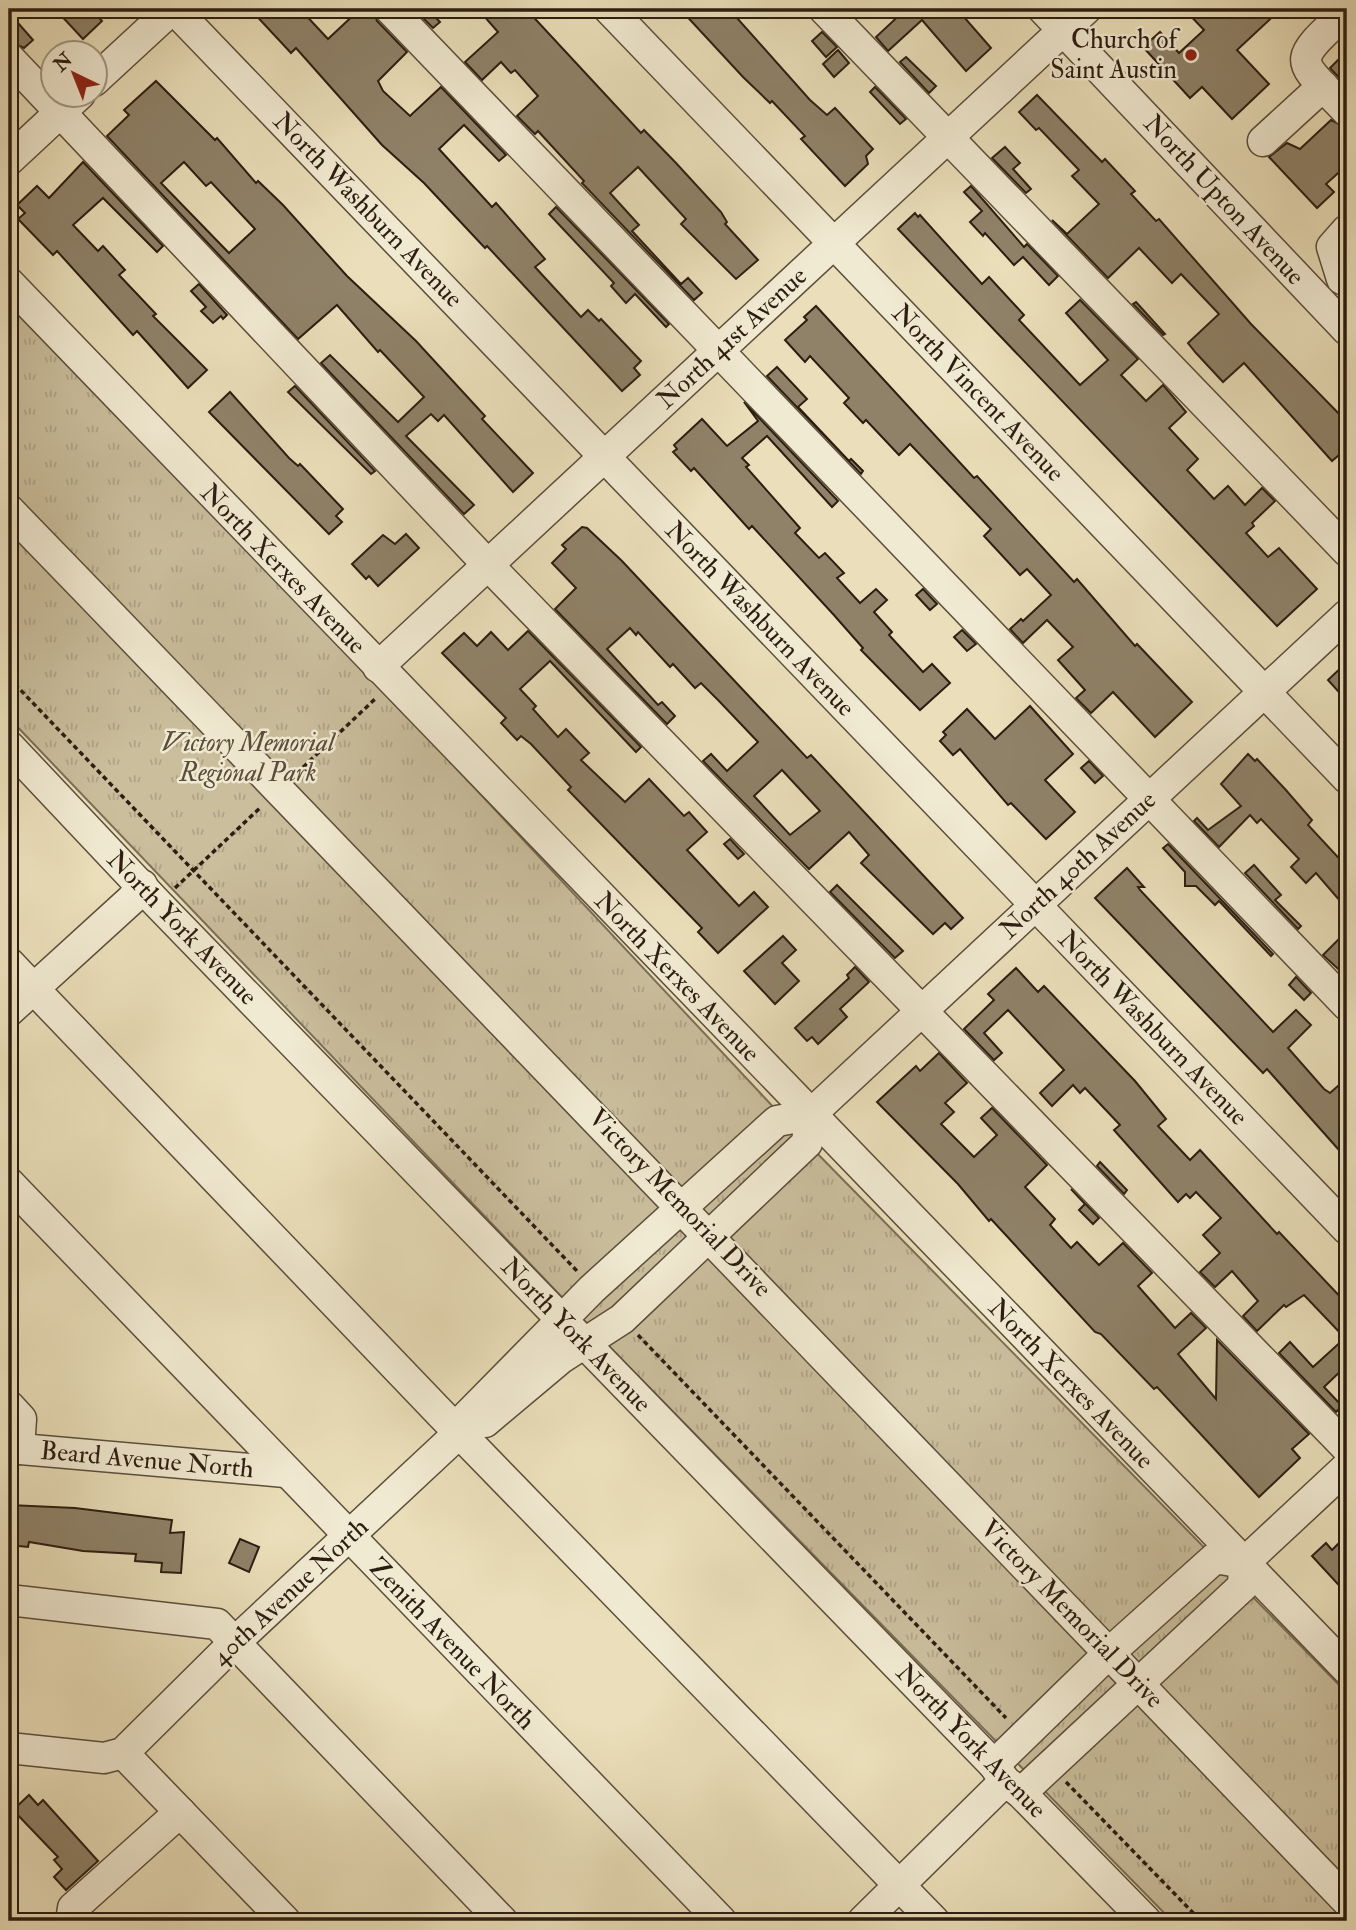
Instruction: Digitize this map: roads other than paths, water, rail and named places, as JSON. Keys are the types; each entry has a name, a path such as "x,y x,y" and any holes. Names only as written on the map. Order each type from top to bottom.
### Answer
{"street":[{"path":"108,68 173,9"},
{"name":"North Washburn Avenue","path":"173,9 1347,1229"},
{"path":"390,9 1347,1004"},
{"name":"North Vincent Avenue","path":"609,9 1347,778"},
{"path":"824,9 1347,551"},
{"name":"North 41st Avenue","path":"378,667 948,137 1053,19 1086,9"},
{"path":"1347,11 1308,47 1305,59 1308,71 1347,111"},
{"name":"North Upton Avenue","path":"1053,19 1347,330"},
{"path":"9,58 38,79"},
{"path":"1263,141 1323,86"},
{"path":"9,160 65,108"},
{"path":"75,108 488,565 1347,1448"},
{"path":"1318,300 1344,280 1332,247 1347,230"},
{"name":"North Xerxes Avenue","path":"9,283 1347,1669"},
{"name":"Victory Memorial Drive","path":"9,510 712,1235 1108,1654 1140,1684 1347,1901"},
{"name":"North 40th Avenue","path":"810,1115 1347,615"},
{"name":"North York Avenue","path":"9,746 585,1345 1146,1921"},
{"path":"9,1011 132,899 142,885"},
{"path":"9,963 459,1433 934,1921"},
{"path":"810,1115 807,1143 622,1319 560,1359 476,1430 459,1433 465,1418 562,1320 683,1206 777,1121 810,1115"},
{"name":"Zenith Avenue North","path":"9,1183 285,1472 722,1921"},
{"path":"9,1406 21,1419 14,1448"},
{"name":"40th Avenue North","path":"123,1752 234,1643 459,1433"},
{"name":"Beard Avenue North","path":"14,1448 285,1472"},
{"path":"1007,1779 1140,1684 1243,1586 1244,1563 1347,1467"},
{"path":"863,1921 1007,1779 1108,1654 1215,1558 1244,1563"},
{"path":"9,1600 217,1624 502,1921"},
{"path":"9,1748 104,1758 123,1752 285,1921"},
{"path":"71,1921 73,1908 180,1812"}],"place":[{"name":"Church of Saint Austin","path":"1191,55"}],"park label":[{"name":"Victory Memorial Regional Park","path":"248,758"}]}
